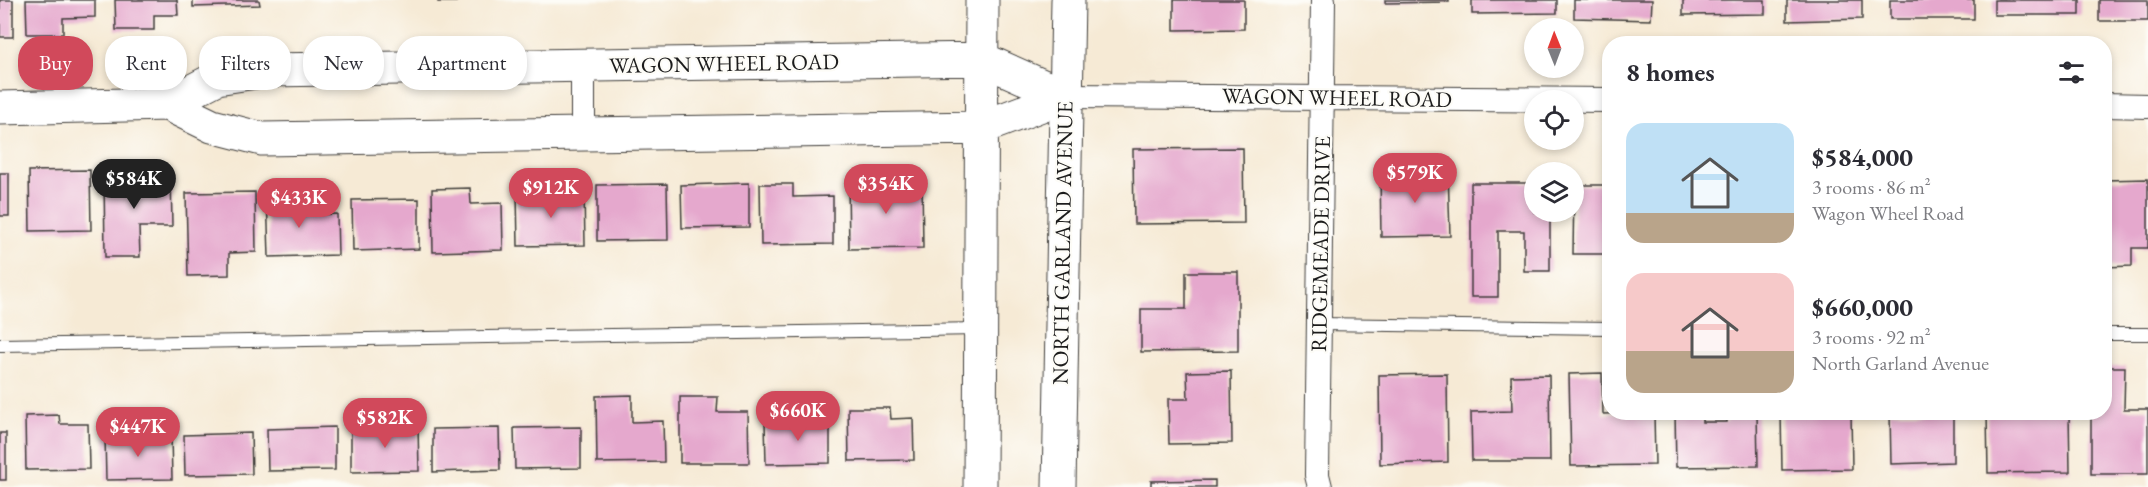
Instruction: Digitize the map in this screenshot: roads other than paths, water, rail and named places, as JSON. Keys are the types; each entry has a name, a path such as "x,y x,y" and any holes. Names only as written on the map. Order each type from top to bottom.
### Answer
{"street":[{"path":"980,487 982,0"},
{"name":"NORTH GARLAND AVENUE","path":"1059,487 1068,0"},
{"name":"RIDGEMEADE DRIVE","path":"1320,487 1317,475 1323,0"},
{"name":"WAGON WHEEL ROAD","path":"0,108 167,104 217,78 268,70 981,59 1065,96"},
{"path":"583,65 583,133"},
{"name":"WAGON WHEEL ROAD","path":"167,104 213,126 262,139 981,128 1065,96 1602,100"},
{"path":"2112,105 2148,106"}],"lane":[{"path":"1319,324 1602,328"},
{"path":"0,345 981,329"},
{"path":"2112,334 2148,334"}]}
